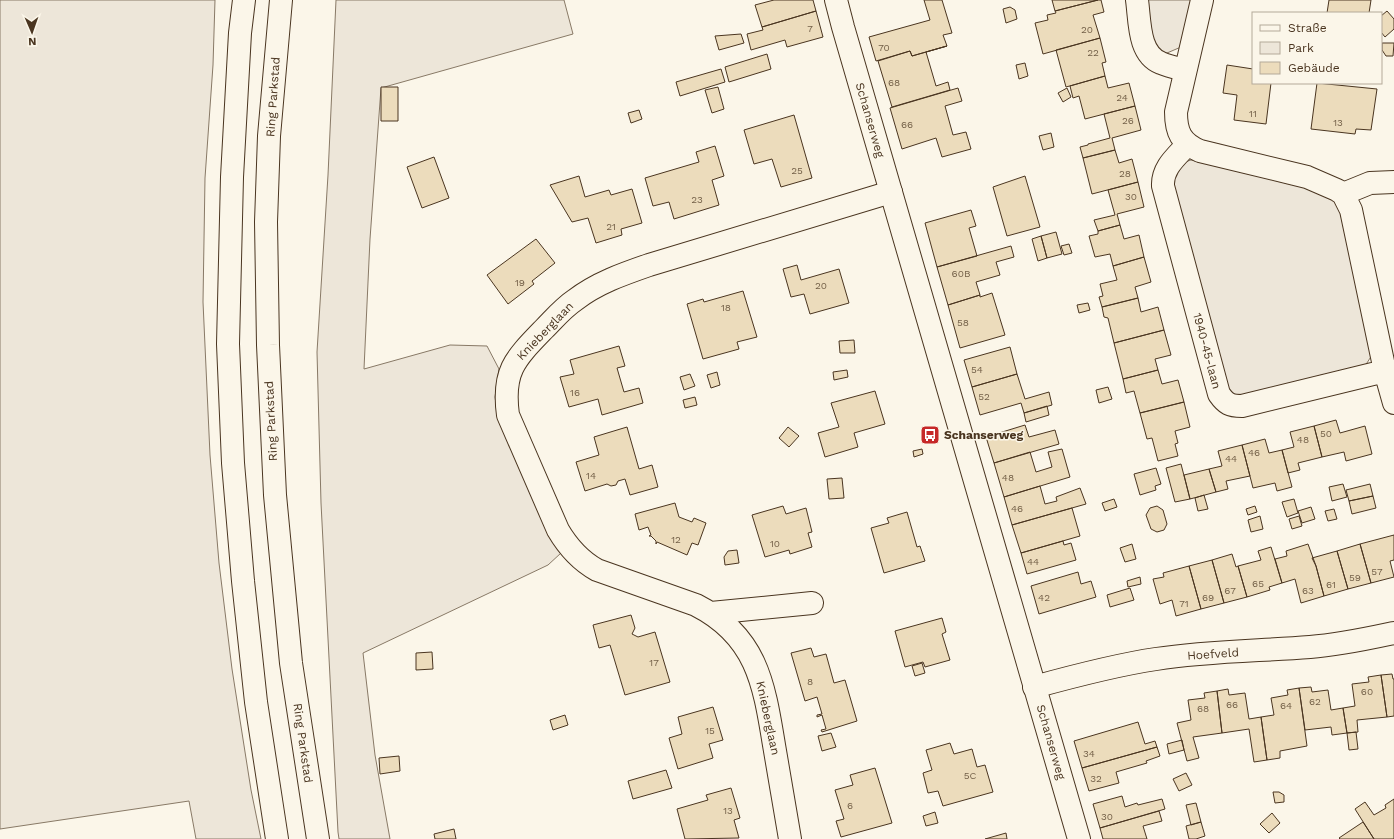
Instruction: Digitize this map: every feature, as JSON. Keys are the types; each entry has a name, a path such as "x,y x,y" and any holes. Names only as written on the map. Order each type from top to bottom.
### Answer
{"main road":[{"path":"244,0 240,33 232,177 228,352 233,463 243,581 256,702 277,839"},
{"name":"Ring Parkstad","path":"281,0 269,136 266,222 268,345 275,494 290,655 318,839"},
{"name":"Schanserweg","path":"836,0 1079,839"},
{"path":"1137,0 1143,45 1148,54 1153,59 1161,63 1185,70"},
{"path":"1202,0 1176,112 1179,133 1187,145 1209,154 1307,177 1343,194 1351,210 1385,370 1394,403"},
{"name":"1940-45-laan","path":"1187,145 1168,166 1162,179 1163,186 1218,394 1224,401 1232,406 1242,406 1385,370"},
{"path":"1343,194 1370,183 1394,182"},
{"name":"Knieberglaan","path":"790,839 766,698 751,656 733,631 711,613 696,605 597,570 584,563 565,543 508,415 506,387 520,353 574,300 587,291 615,277 649,265 891,192"},
{"path":"711,613 812,603"},
{"name":"Hoefveld","path":"1034,687 1088,672 1156,658 1312,647 1361,640 1394,632"}],"green space":[{"path":"0,0 215,0 213,65 205,178 203,302 210,455 219,563 232,669 251,790 261,839 196,839 189,801 0,829"},
{"path":"336,0 564,0 573,34 381,88 370,239 364,369 450,345 487,346 499,369 495,397 498,418 561,553 548,565 363,653 375,755 390,839 339,839 338,832 321,503 317,352 328,175"},
{"path":"1144,0 1192,0 1181,47 1167,53 1160,53 1153,44"},
{"path":"1191,160 1320,191 1332,198 1339,207 1372,355 1365,366 1246,397 1235,396 1226,388 1172,178 1185,162"}],"building":[{"path":"774,0 813,0 816,11 762,27 755,5"},
{"path":"924,0 942,0 952,33 943,35 947,46 912,56 910,51 876,61 869,37 930,20"},
{"path":"1052,0 1098,0 1055,11"},
{"path":"1101,0 1104,12 1093,15 1100,38 1043,54 1035,23 1048,20 1047,15 1056,13 1055,11"},
{"path":"1329,0 1371,0 1369,12 1327,12"},
{"path":"1010,7 1015,10 1017,19 1006,23 1003,9"},
{"path":"816,11 823,37 787,47 785,40 751,50 747,34 763,30 762,27"},
{"path":"1387,11 1394,19 1394,29 1385,37 1382,33 1382,15"},
{"path":"741,34 744,43 719,50 715,36"},
{"path":"1100,38 1106,62 1102,63 1105,76 1066,87 1056,50"},
{"path":"1382,43 1394,43 1393,56 1386,56 1382,50"},
{"path":"910,51 912,56 926,52 936,86 948,82 950,90 892,107 878,61"},
{"path":"767,54 771,69 729,82 725,67"},
{"path":"1025,63 1028,76 1019,79 1016,65"},
{"path":"1227,65 1252,69 1252,84 1271,84 1266,124 1234,120 1237,95 1223,93"},
{"path":"721,69 725,82 680,96 676,82"},
{"path":"1105,76 1108,88 1129,83 1135,106 1085,119 1079,96 1073,98 1070,86"},
{"path":"1317,84 1377,89 1371,130 1356,129 1355,134 1311,129"},
{"path":"381,87 398,87 398,121 381,121"},
{"path":"718,87 724,109 712,113 705,90"},
{"path":"958,88 962,101 945,106 953,135 966,132 971,149 942,157 936,138 902,149 890,108"},
{"path":"1067,88 1071,97 1063,102 1058,93"},
{"path":"1135,106 1141,130 1112,138 1115,150 1083,158 1080,147 1110,138 1104,114"},
{"path":"639,110 642,119 631,123 628,113"},
{"path":"794,115 812,178 781,187 772,159 754,164 744,130"},
{"path":"1051,133 1054,147 1043,150 1039,136"},
{"path":"715,146 724,176 712,180 719,205 674,219 669,202 653,206 645,178 699,162 696,152"},
{"path":"1115,150 1119,163 1132,159 1138,182 1092,194 1083,158"},
{"path":"434,157 449,198 422,208 407,167"},
{"path":"579,176 585,197 609,190 611,195 632,189 642,223 621,229 622,235 596,243 588,218 572,222 550,185"},
{"path":"1025,176 1040,227 1007,236 993,187"},
{"path":"1138,182 1144,207 1117,214 1120,225 1098,231 1094,220 1115,215 1108,190"},
{"path":"971,210 976,226 969,228 977,256 937,267 925,223"},
{"path":"1120,225 1124,239 1139,235 1144,257 1113,266 1110,254 1095,257 1089,236 1098,234 1098,231"},
{"path":"1056,232 1062,254 1047,258 1041,236"},
{"path":"1041,236 1047,258 1038,261 1032,239"},
{"path":"536,239 555,263 532,281 534,284 508,304 487,275"},
{"path":"1069,244 1072,253 1064,255 1061,246"},
{"path":"1011,246 1014,257 996,262 1000,275 976,282 980,295 948,305 937,267"},
{"path":"1144,257 1151,282 1135,287 1138,298 1102,307 1099,297 1103,296 1100,284 1117,280 1113,266"},
{"path":"797,265 801,280 839,269 849,303 810,314 804,294 791,297 783,269"},
{"path":"743,291 757,337 737,342 739,349 703,359 687,304 703,299 704,302"},
{"path":"992,293 1005,335 960,348 948,305 980,295 980,297"},
{"path":"1138,298 1141,312 1158,307 1164,330 1114,343 1108,318 1104,317 1102,307"},
{"path":"1088,303 1090,310 1079,313 1077,305"},
{"path":"1164,330 1171,355 1155,359 1158,370 1123,379 1114,343"},
{"path":"854,340 855,353 840,353 839,341"},
{"path":"619,346 625,366 617,368 624,392 639,388 643,403 602,415 598,399 569,407 560,377 574,374 570,360"},
{"path":"1010,347 1017,374 972,387 964,360"},
{"path":"847,370 848,377 834,380 833,372"},
{"path":"1158,370 1162,384 1178,380 1184,402 1140,413 1134,391 1126,393 1123,379"},
{"path":"717,372 720,385 711,388 707,375"},
{"path":"690,374 695,386 684,390 680,377"},
{"path":"1017,374 1025,399 1049,392 1052,405 1024,413 1021,403 980,415 972,387"},
{"path":"1108,387 1112,399 1099,403 1096,390"},
{"path":"875,391 885,424 854,433 858,447 825,457 818,433 839,427 831,403"},
{"path":"695,397 697,405 685,408 683,400"},
{"path":"1184,402 1190,427 1175,431 1178,443 1175,444 1178,456 1158,461 1152,438 1147,439 1140,413"},
{"path":"1047,406 1049,415 1026,422 1024,413"},
{"path":"1336,420 1340,433 1365,426 1372,454 1346,461 1344,452 1322,457 1314,426"},
{"path":"1025,425 1029,437 1055,430 1059,444 994,463 986,437"},
{"path":"1314,426 1322,457 1298,463 1300,470 1288,473 1282,450 1294,447 1290,432"},
{"path":"627,427 639,469 652,465 658,487 630,495 625,479 618,481 616,485 611,486 607,484 585,491 576,462 599,455 594,437"},
{"path":"788,427 799,436 789,447 779,438"},
{"path":"1265,439 1269,453 1282,450 1292,487 1277,491 1275,483 1253,488 1242,445"},
{"path":"1242,445 1250,476 1226,481 1228,489 1216,492 1209,469 1222,466 1218,451"},
{"path":"922,449 923,454 914,457 913,451"},
{"path":"1062,449 1070,477 1004,497 994,463 1030,452 1036,472 1052,467 1048,452"},
{"path":"1181,464 1190,499 1175,502 1166,468"},
{"path":"1156,468 1161,484 1155,486 1156,490 1140,495 1134,474"},
{"path":"1209,469 1216,492 1190,499 1184,475"},
{"path":"842,478 844,498 829,499 827,479"},
{"path":"1343,484 1347,497 1332,501 1329,487"},
{"path":"1370,484 1373,496 1349,501 1346,490"},
{"path":"1040,486 1045,504 1057,501 1056,497 1080,488 1086,504 1012,525 1004,497"},
{"path":"1204,495 1208,509 1198,511 1195,498"},
{"path":"1373,496 1376,508 1352,514 1349,501"},
{"path":"1114,499 1117,507 1105,511 1102,503"},
{"path":"1294,499 1298,513 1287,517 1282,502"},
{"path":"675,503 679,517 692,522 694,518 706,523 698,545 692,543 687,555 657,542 656,544 656,541 649,536 651,535 648,527 639,530 635,514"},
{"path":"783,506 786,514 806,508 812,532 808,533 812,547 790,554 789,550 765,557 752,515"},
{"path":"1157,506 1163,510 1167,524 1164,530 1157,532 1151,529 1146,515 1150,508"},
{"path":"1255,506 1257,512 1248,515 1246,509"},
{"path":"1311,507 1315,519 1302,523 1298,511"},
{"path":"1072,508 1080,536 1021,553 1012,525"},
{"path":"1334,509 1337,519 1328,521 1325,511"},
{"path":"907,512 917,547 920,546 925,561 884,573 871,528 889,523 887,518"},
{"path":"1260,516 1263,529 1251,532 1248,520"},
{"path":"1299,516 1302,526 1292,529 1289,519"},
{"path":"1394,535 1394,560 1390,561 1394,577 1371,583 1360,544"},
{"path":"1063,541 1064,545 1071,543 1076,560 1027,574 1021,553"},
{"path":"1132,544 1136,559 1125,562 1120,548"},
{"path":"1308,544 1324,596 1301,603 1295,579 1282,583 1275,559 1287,556 1286,551"},
{"path":"1360,544 1371,583 1348,589 1337,551"},
{"path":"1271,547 1282,583 1269,587 1270,590 1247,597 1238,566 1261,560 1258,551"},
{"path":"737,550 739,563 725,565 724,557 728,551"},
{"path":"1337,551 1348,589 1324,596 1316,566 1312,558"},
{"path":"1232,554 1236,567 1238,566 1247,597 1224,603 1212,560"},
{"path":"1212,560 1224,603 1201,609 1189,566"},
{"path":"1189,566 1201,609 1176,616 1172,600 1160,604 1153,579 1164,577 1163,573"},
{"path":"1078,572 1081,584 1091,581 1096,597 1039,614 1031,586"},
{"path":"1140,577 1141,584 1128,587 1127,581"},
{"path":"1130,588 1134,600 1110,607 1107,595"},
{"path":"631,615 635,628 632,634 638,637 655,632 670,682 625,695 610,645 599,648 593,625"},
{"path":"942,618 946,632 942,634 950,660 925,667 923,662 905,667 895,631"},
{"path":"811,648 814,657 826,654 834,683 845,680 857,721 822,732 821,730 826,729 822,715 817,717 817,715 822,714 817,697 805,701 791,653"},
{"path":"432,652 433,669 416,670 416,653"},
{"path":"922,663 925,673 915,676 912,666"},
{"path":"1392,674 1394,679 1394,716 1387,717 1381,675"},
{"path":"1381,675 1387,717 1357,720 1358,732 1347,733 1343,708 1355,706 1352,684 1369,682 1368,677"},
{"path":"1311,687 1312,692 1328,690 1331,710 1343,708 1347,733 1332,735 1331,727 1305,730 1299,688"},
{"path":"1299,688 1307,746 1280,751 1280,758 1267,760 1261,717 1274,715 1271,698 1288,695 1287,690"},
{"path":"1228,689 1229,695 1245,693 1249,719 1261,717 1267,760 1254,762 1249,729 1222,733 1217,691"},
{"path":"1217,691 1222,733 1193,737 1199,758 1187,761 1177,723 1191,720 1188,700 1205,698 1204,693"},
{"path":"713,707 723,740 709,744 713,758 678,769 669,738 682,734 678,717"},
{"path":"565,715 568,725 553,730 550,720"},
{"path":"1138,722 1145,744 1155,741 1157,747 1082,768 1074,741"},
{"path":"1356,732 1358,749 1349,750 1347,733"},
{"path":"831,733 836,747 822,751 818,736"},
{"path":"1182,740 1184,750 1169,754 1167,744"},
{"path":"950,743 954,754 972,749 977,767 985,765 993,792 943,806 938,791 928,793 923,773 932,770 926,750"},
{"path":"1157,747 1160,756 1146,761 1147,763 1116,772 1119,783 1089,791 1082,768"},
{"path":"399,756 400,771 380,774 379,758"},
{"path":"875,768 892,823 841,837 836,821 844,819 835,790 853,785 850,775"},
{"path":"666,770 672,788 633,799 628,781"},
{"path":"1186,773 1192,785 1179,791 1173,779"},
{"path":"731,788 740,818 734,820 739,838 685,839 677,809 708,800 706,795"},
{"path":"1273,792 1279,792 1284,795 1284,802 1275,803"},
{"path":"1122,796 1125,807 1137,803 1138,805 1162,799 1165,809 1100,828 1093,804"},
{"path":"1394,799 1394,839 1374,839 1355,809 1365,802 1374,815 1386,808 1385,805"},
{"path":"1196,803 1201,822 1191,825 1186,805"},
{"path":"1159,811 1162,821 1143,826 1147,839 1103,839 1100,828"},
{"path":"935,812 938,823 926,826 923,816"},
{"path":"1272,813 1280,823 1269,833 1260,824"},
{"path":"1201,822 1205,836 1196,839 1189,839 1186,826"},
{"path":"1363,822 1374,839 1339,838"},
{"path":"454,829 456,839 435,839 434,834"},
{"path":"1006,833 1007,839 985,839"}],"place":[{"name":"Schanserweg","path":"930,435"}]}
